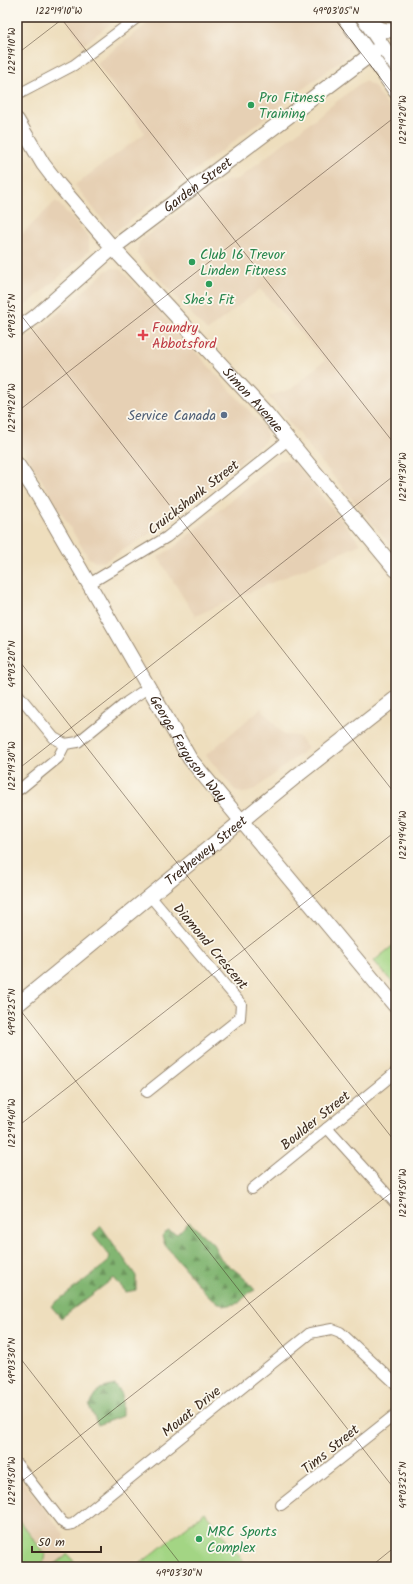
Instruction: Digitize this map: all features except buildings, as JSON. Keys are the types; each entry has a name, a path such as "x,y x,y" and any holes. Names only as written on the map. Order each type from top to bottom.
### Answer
{"main road":[{"path":"344,17 396,92"},
{"path":"363,17 382,30 396,30"},
{"path":"363,17 396,66"},
{"name":"Garden Street","path":"17,330 35,317 113,248 382,46"},
{"name":"Simon Avenue","path":"17,120 43,164 63,190 113,248 262,408 396,570"},
{"name":"George Ferguson Way","path":"17,464 37,494 190,759 396,1007"},
{"name":"Trethewey Street","path":"17,1005 242,821 396,698"}],"street":[{"path":"17,95 74,65 138,17"},
{"name":"Cruickshank Street","path":"89,584 167,538 289,439"},
{"path":"17,693 54,738 65,744 78,742 127,702 149,687"},
{"path":"20,789 58,758 65,744"},
{"name":"Diamond Crescent","path":"147,1092 240,1018 241,1013 241,1004 150,896"},
{"name":"Boulder Street","path":"252,1189 396,1072"},
{"path":"327,1128 396,1204"},
{"name":"Mouat Drive","path":"17,1464 62,1522 67,1526 73,1524 310,1333 332,1329 340,1332 396,1384"},
{"name":"Tims Street","path":"281,1505 396,1414"}],"shaded area":[{"path":"64,17 119,17 83,45"},
{"path":"156,17 338,17 353,39 350,42 351,48 349,54 113,233 75,185 145,133 97,63"},
{"path":"365,81 374,86 396,119 396,546 393,548 268,396 291,389 325,360 260,289 207,331 137,254 139,242 207,191 228,180 238,179 359,84"},
{"path":"56,201 89,237 89,251 17,313 17,239"},
{"path":"113,268 121,270 265,428 267,436 264,442 161,527 105,561 95,562 88,557 17,439 17,345 40,329 107,270"},
{"path":"280,460 293,461 361,544 195,616 158,557 173,548"},
{"path":"261,708 284,735 298,736 308,748 258,787 250,792 242,793 235,790 206,755"},
{"path":"17,1475 64,1534 62,1549 66,1556 51,1567 17,1567"}],"green space":[{"path":"396,943 396,987 374,961"},
{"path":"189,1222 213,1244 221,1259 241,1275 255,1290 247,1294 239,1303 224,1306 210,1298 165,1245 162,1236 168,1230 177,1234"},
{"path":"101,1226 136,1276 136,1290 126,1292 114,1278 61,1318 51,1306 107,1263 110,1256 93,1235"},
{"path":"115,1385 122,1394 122,1416 98,1425 89,1406 100,1389"},
{"name":"MRC Sports Complex","path":"205,1512 248,1567 136,1567"},
{"path":"17,1518 45,1554 43,1564 39,1567 17,1567"},
{"path":"67,1554 79,1567 51,1567 66,1556"}],"place":[{"name":"Pro Fitness Training","path":"251,105"},
{"name":"Club 16 Trevor Linden Fitness","path":"192,262"},
{"name":"She's Fit","path":"209,284"},
{"name":"Foundry Abbotsford","path":"143,335"},
{"name":"Service Canada","path":"224,415"},
{"name":"MRC Sports Complex","path":"199,1539"}]}
